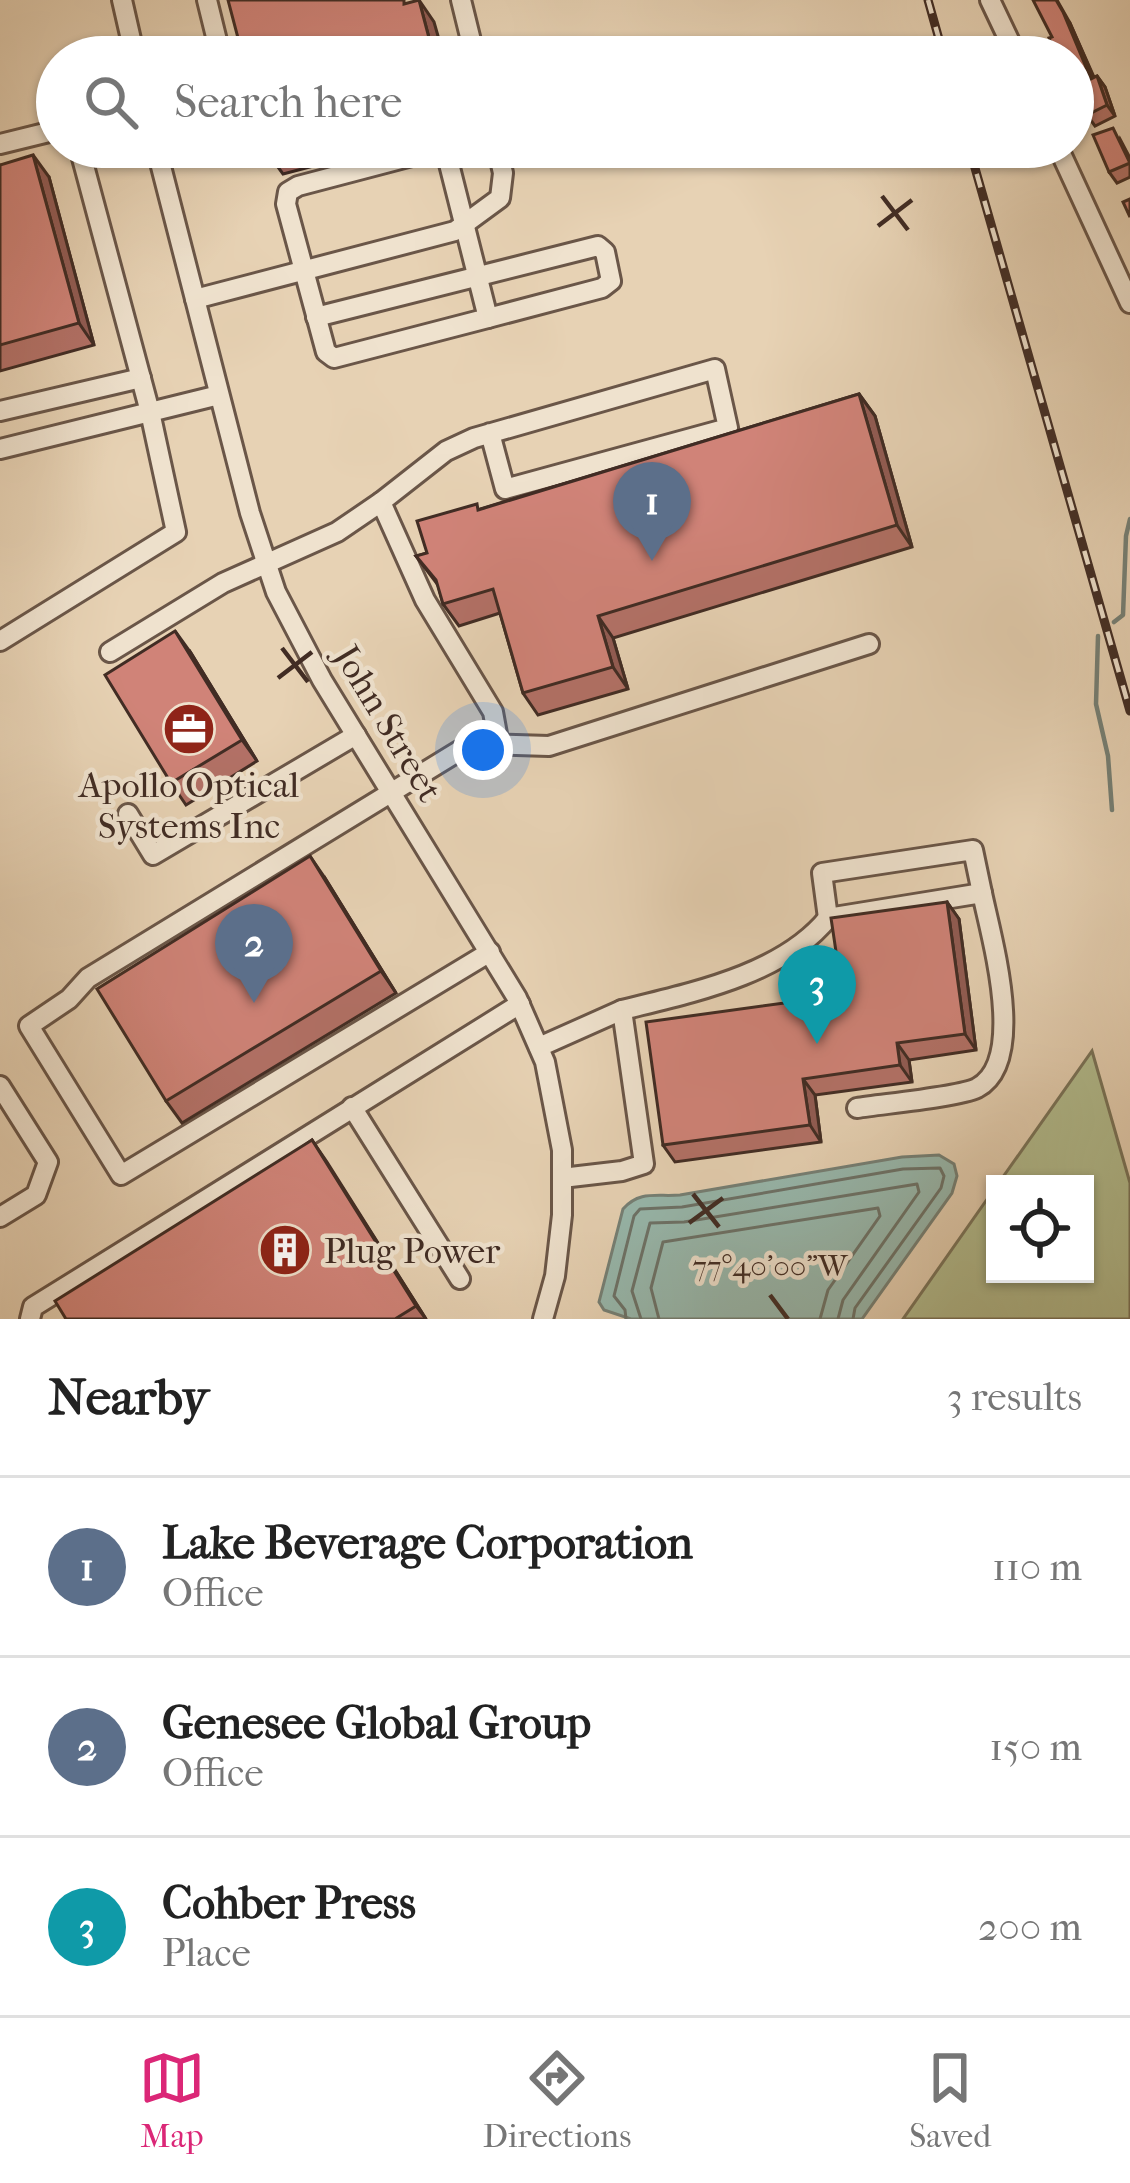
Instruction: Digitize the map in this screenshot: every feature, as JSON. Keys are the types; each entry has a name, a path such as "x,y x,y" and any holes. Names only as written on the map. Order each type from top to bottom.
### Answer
{"street":[{"path":"122,0 130,36"},
{"path":"207,0 216,36"},
{"path":"460,0 469,36"},
{"path":"990,0 1007,36"},
{"path":"0,145 36,136"},
{"path":"0,641 176,532 150,412 85,168"},
{"name":"John Street","path":"161,168 266,562 296,632 490,952 539,1047 554,1100 562,1178 555,1276 543,1319"},
{"path":"316,317 598,246 605,252 611,281 602,288 334,358 326,352 316,317 286,204 289,192 298,186 368,168"},
{"path":"450,168 488,318"},
{"path":"195,299 455,232 500,198 502,168"},
{"path":"1068,168 1130,303"},
{"path":"110,652 223,583 337,532 446,451 490,433 715,369 728,428 505,489 490,433"},
{"path":"0,411 141,378"},
{"path":"0,449 219,395"},
{"path":"381,502 425,600 493,712 499,745"},
{"path":"490,952 121,1175 28,1026 69,999 88,978 459,751 499,745 548,746 869,644"},
{"path":"128,814 153,855 356,734"},
{"path":"828,918 822,873 973,850 1000,974 1004,1029 997,1071 976,1089 856,1108"},
{"path":"539,1047 622,1010 752,971 812,937 828,918 982,892"},
{"path":"31,1319 33,1307 520,1004"},
{"path":"562,1178 644,1164 622,1010"},
{"path":"0,1086 48,1162 36,1195 0,1217"},
{"path":"352,1107 460,1279"}],"green space":[{"path":"1092,1051 1130,1183 1130,1319 903,1319 986,1201 986,1283 1094,1283 1094,1175 1004,1175"}],"water":[{"path":"939,1155 954,1164 957,1176 952,1193 862,1319 631,1319 604,1310 599,1302 623,1209 636,1199"}],"building":[{"path":"228,0 404,0 404,4 419,0 429,36 237,36"},
{"path":"1033,0 1056,0 1073,36 1051,36"},
{"path":"1097,76 1107,105 1094,112"},
{"path":"1113,128 1130,163 1109,172 1094,135"},
{"path":"33,155 79,323 0,345 0,165"},
{"path":"859,394 897,525 598,616 613,667 523,693 493,589 443,604 436,580 416,556 427,553 417,521 477,504 478,510"},
{"name":"Apollo Optical Systems Inc","path":"175,631 242,740 171,783 105,675"},
{"path":"310,856 381,971 166,1101 97,989"},
{"path":"947,902 965,1034 897,1043 900,1065 803,1079 810,1125 663,1145 646,1022 792,1002 787,972 838,965 831,918"},
{"name":"Plug Power","path":"312,1140 416,1306 395,1319 66,1319 55,1301"}],"waterway":[{"path":"1114,622 1123,615 1130,519"},
{"path":"1098,636 1096,704 1108,756 1112,810"}],"railway":[{"path":"928,0 938,36"},
{"path":"975,168 1130,711"}],"place":[{"name":"Lake Beverage Corporation","path":"652,561"},
{"name":"Apollo Optical Systems Inc","path":"189,729"},
{"name":"Genesee Global Group","path":"254,1003"},
{"name":"Cohber Press","path":"817,1044"},
{"name":"Plug Power","path":"285,1250"}]}
